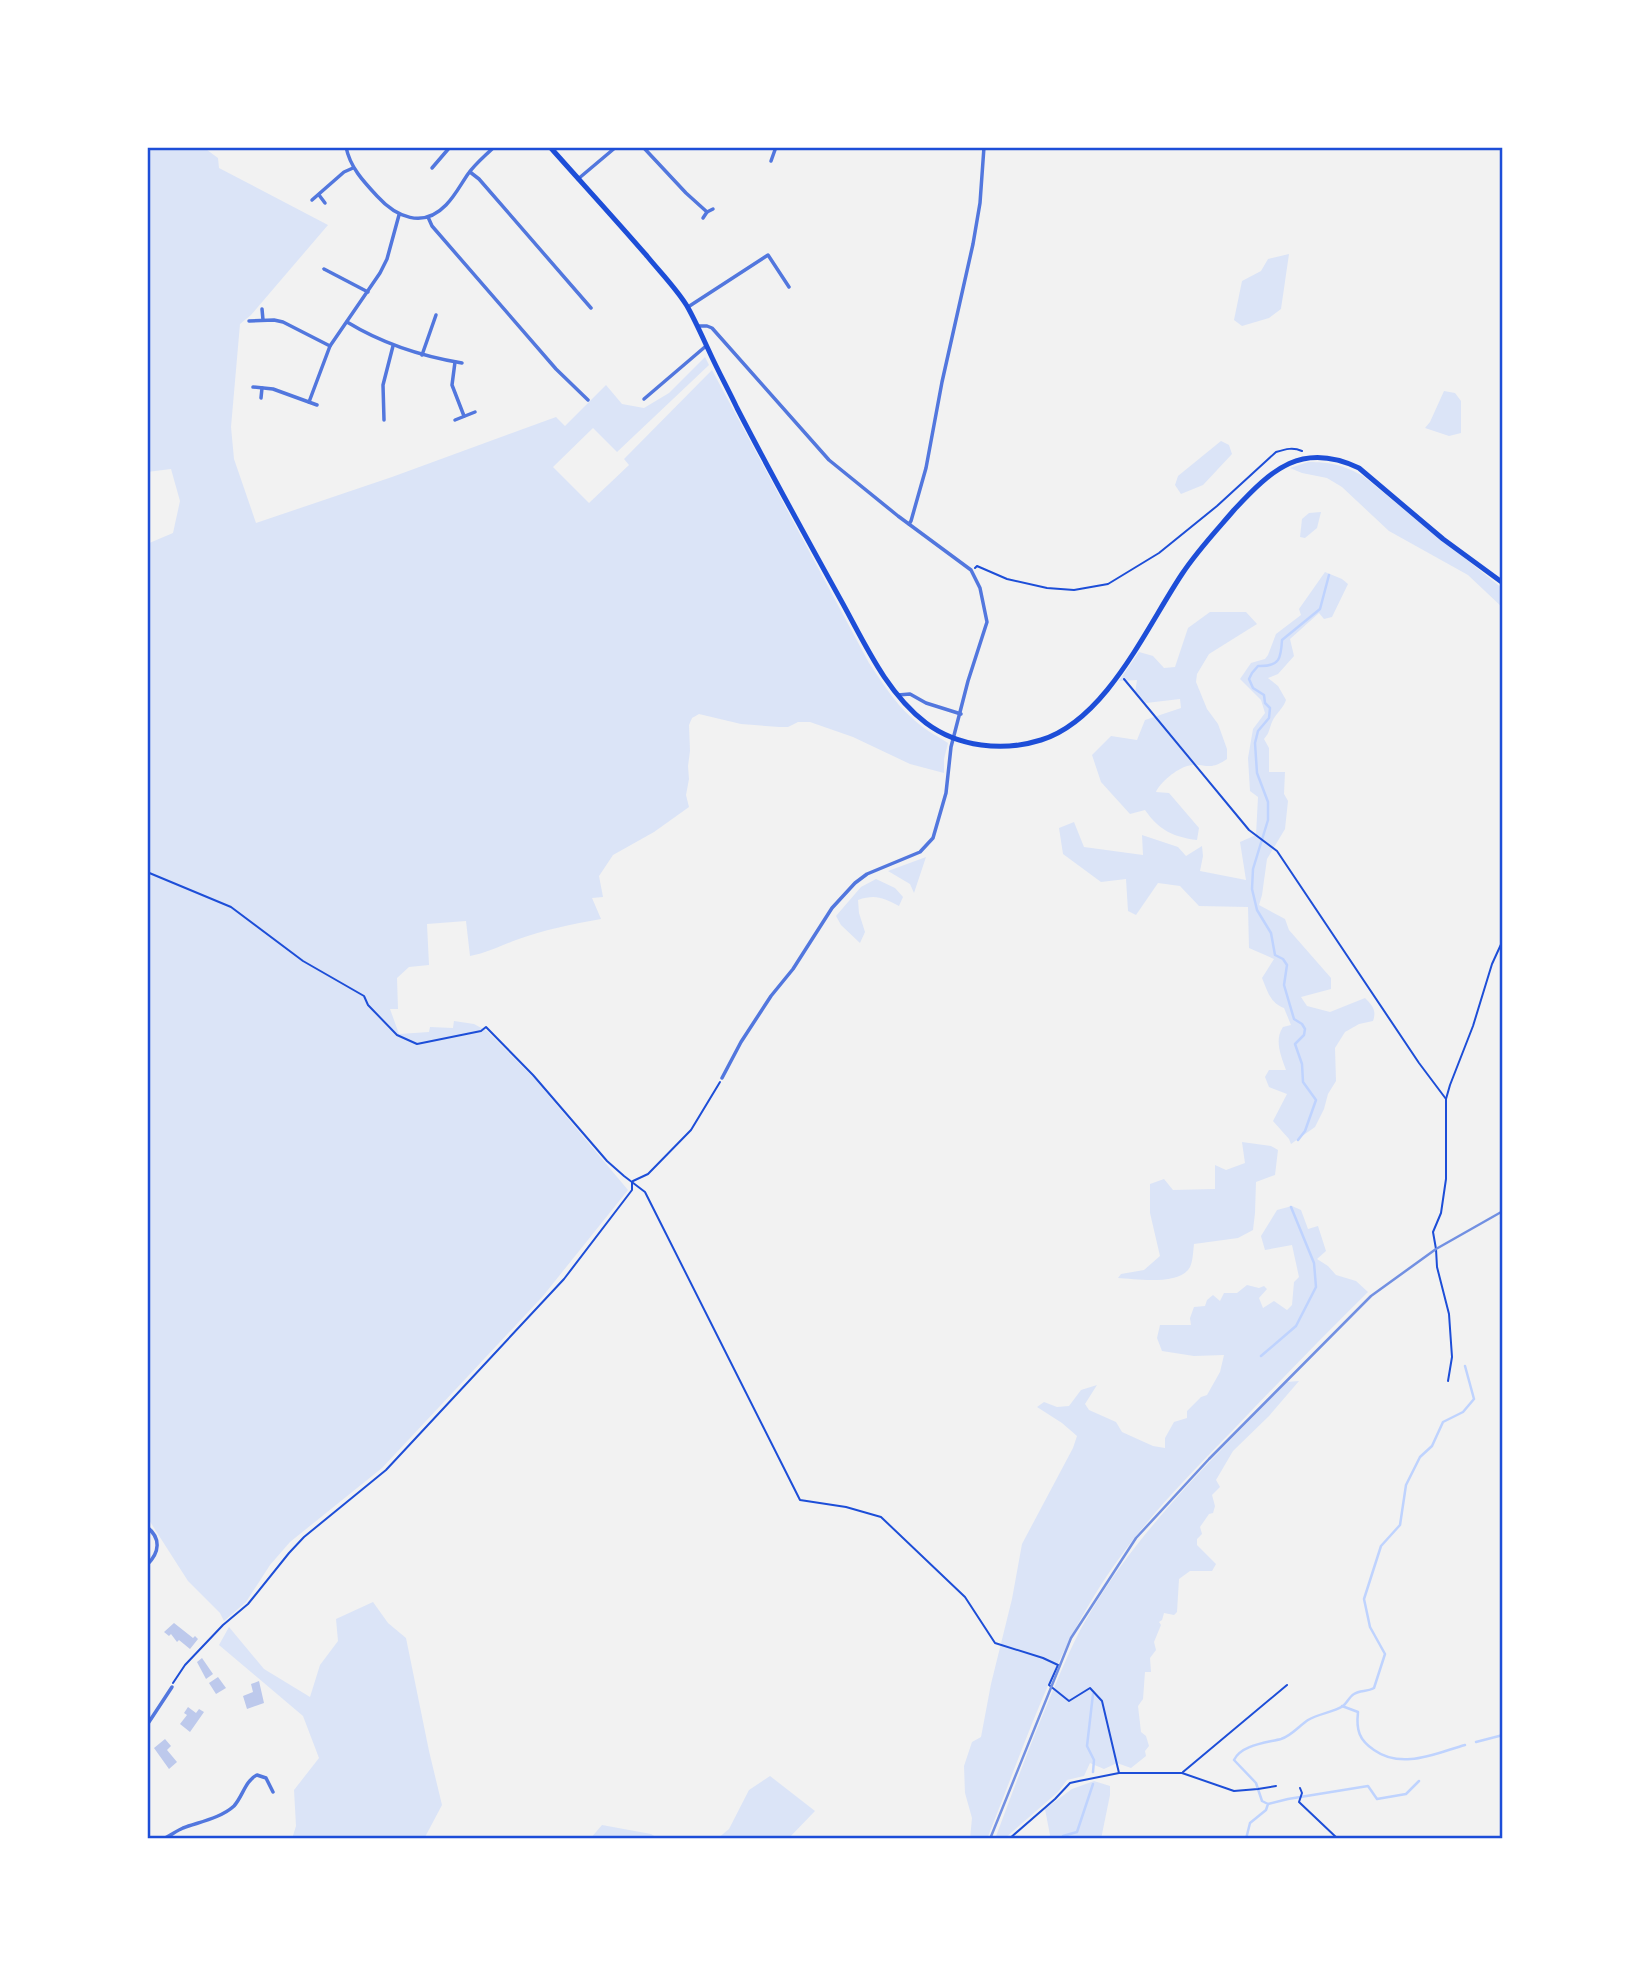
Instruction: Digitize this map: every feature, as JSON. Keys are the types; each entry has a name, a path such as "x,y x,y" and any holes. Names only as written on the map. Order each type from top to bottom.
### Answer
{"highway":[{"path":"550,147 638,246 687,307 747,427 870,654 898,695 928,724 955,739 989,746 1018,745 1049,738 1067,728 1098,701 1119,673 1183,572 1216,530 1266,477 1288,463 1313,457 1336,459 1359,468 1443,539 1503,583"}],"street":[{"path":"346,147 353,168 385,205 399,215 420,218 428,217 445,206 470,172 494,147"},
{"path":"432,168 450,147"},
{"path":"578,179 616,147"},
{"path":"643,147 707,212"},
{"path":"771,161 776,147"},
{"path":"909,524 926,468 973,244 980,203 984,147"},
{"path":"312,200 353,168"},
{"path":"470,172 591,308"},
{"path":"319,195 325,203"},
{"path":"703,218 713,209"},
{"path":"309,402 330,346 368,292 387,259 399,215"},
{"path":"428,217 432,226 556,369 588,400"},
{"path":"687,307 768,255 789,287"},
{"path":"324,270 368,292"},
{"path":"328,281 332,273"},
{"path":"262,309 263,320"},
{"path":"422,355 436,315"},
{"path":"250,321 284,322 330,346"},
{"path":"434,321 441,323"},
{"path":"347,322 393,346 462,363"},
{"path":"697,327 712,328 829,460 971,570 980,588 987,622 951,747 946,793 933,838 920,852 867,874 832,908 793,970 771,996 741,1042 723,1078"},
{"path":"384,420 384,376 393,346"},
{"path":"643,399 706,346"},
{"path":"455,362 452,385 464,416"},
{"path":"253,387 273,389 317,405"},
{"path":"261,398 262,388"},
{"path":"383,411 392,410"},
{"path":"455,420 475,412"},
{"path":"898,695 910,694 926,703 961,714"},
{"path":"147,1527 155,1533 158,1548 147,1564"},
{"path":"147,1725 172,1686"},
{"path":"163,1839 181,1828 196,1825 228,1810 257,1775 266,1778 273,1792"}],"path":[{"path":"971,570 977,566 1007,579 1047,588 1074,590 1108,584 1159,553 1217,506 1276,452 1297,449 1313,457"},
{"path":"1119,673 1249,830 1277,851 1446,1099"},
{"path":"147,872 231,907 303,961 364,996 368,1005 397,1035 421,1044 481,1031 486,1027 533,1075 607,1161 645,1192 800,1500 846,1507 881,1517 965,1597 995,1643 1058,1665 1049,1685 1069,1701 1090,1688 1102,1701 1119,1773"},
{"path":"1448,1381 1451,1357 1449,1314 1437,1267 1433,1232 1441,1213 1446,1179 1446,1099 1474,1026 1492,964 1503,940"},
{"path":"632,1181 648,1174 691,1130 723,1078"},
{"path":"172,1686 185,1665 223,1625 248,1604 295,1546 386,1470 564,1279 632,1190 632,1181"},
{"path":"1182,1773 1287,1685"},
{"path":"1009,1839 1070,1783 1119,1773 1182,1773 1234,1791 1276,1786"},
{"path":"1300,1788 1302,1793 1299,1802 1338,1839"}],"shaded area":[{"path":"147,147 203,147 218,158 219,168 328,225 251,315 240,324 231,427 234,459 256,523 556,417 565,426 606,385 622,404 644,408 669,393 705,357 709,365 617,452 593,428 553,467 589,503 629,465 624,459 712,370 869,663 888,692 905,711 924,728 948,743 944,773 910,764 853,737 810,722 779,727 741,724 699,714 692,718 689,725 689,779 686,795 689,807 654,832 613,855 599,876 603,897 592,898 601,919 537,933 470,956 466,921 427,924 429,965 409,967 397,978 398,1009 390,1009 399,1034 429,1032 430,1027 453,1028 454,1021 474,1024 487,1031 534,1078 628,1190 543,1296 382,1468 290,1542 270,1565 246,1602 224,1621 220,1613 188,1581 147,1517 147,544 173,533 180,501 171,469 147,472"},
{"path":"1289,254 1281,309 1269,318 1242,326 1234,320 1242,281 1261,271 1268,259"},
{"path":"1444,391 1455,393 1461,401 1461,433 1449,436 1425,428"},
{"path":"1221,441 1229,445 1232,454 1203,485 1181,494 1175,485 1178,476"},
{"path":"1308,462 1337,465 1363,476 1503,589 1503,608 1468,575 1389,531 1342,487 1327,478 1290,468"},
{"path":"1321,512 1317,528 1305,538 1300,537 1302,519 1309,513"},
{"path":"1325,572 1348,584 1332,617 1324,619 1319,613 1290,639 1294,656 1278,674 1268,678 1278,686 1286,700 1264,739 1269,748 1269,772 1285,772 1284,794 1288,801 1285,829 1267,859 1259,905 1285,919 1289,930 1331,978 1331,989 1301,997 1307,1006 1330,1012 1365,998 1372,1005 1374,1014 1373,1021 1359,1024 1345,1032 1335,1048 1336,1081 1328,1094 1324,1109 1315,1127 1291,1144 1273,1121 1287,1094 1269,1087 1265,1077 1269,1070 1286,1070 1279,1048 1279,1037 1283,1027 1291,1025 1284,1008 1272,999 1262,978 1274,959 1249,948 1248,907 1199,906 1180,886 1158,883 1136,915 1128,911 1126,879 1101,882 1063,854 1059,828 1074,822 1084,847 1143,855 1142,835 1178,847 1186,856 1202,846 1200,871 1246,880 1240,842 1256,835 1258,797 1250,791 1248,758 1253,729 1265,713 1261,700 1240,679 1251,663 1265,659 1276,634 1301,615 1299,609"},
{"path":"1210,612 1246,612 1257,624 1209,654 1197,674 1196,682 1207,709 1218,724 1227,749 1227,759 1215,765 1183,768 1165,780 1156,792 1169,793 1199,828 1197,840 1167,831 1145,810 1130,814 1101,782 1092,755 1111,736 1137,740 1145,720 1181,708 1180,699 1146,703 1135,693 1137,680 1119,681 1139,652 1153,656 1164,668 1175,667 1188,628"},
{"path":"926,857 914,893 910,884 888,871"},
{"path":"876,879 895,888 903,897 899,906 879,898 858,900 865,932 860,943 841,925 836,916 861,887"},
{"path":"1242,1142 1271,1146 1278,1150 1275,1175 1256,1182 1253,1230 1238,1238 1194,1244 1190,1267 1177,1277 1157,1280 1118,1278 1121,1274 1144,1270 1160,1256 1150,1213 1150,1184 1164,1179 1173,1190 1215,1189 1215,1165 1226,1170 1245,1163"},
{"path":"1292,1206 1301,1210 1308,1229 1318,1226 1326,1251 1317,1259 1336,1275 1356,1281 1368,1292 1196,1468 1125,1550 1094,1596 1063,1654 987,1839 970,1839 972,1818 965,1793 964,1766 972,1742 981,1737 1022,1544 1077,1436 1037,1407 1044,1402 1057,1407 1069,1406 1081,1390 1097,1385 1085,1404 1089,1410 1116,1422 1122,1432 1153,1446 1165,1448 1165,1438 1174,1422 1187,1418 1187,1411 1201,1397 1207,1395 1220,1372 1224,1355 1194,1356 1162,1351 1157,1338 1160,1325 1191,1325 1190,1318 1194,1307 1205,1306 1213,1295 1220,1301 1224,1293 1237,1293 1247,1285 1259,1288 1264,1286 1267,1289 1259,1298 1263,1308 1274,1301 1287,1310 1292,1305 1294,1282 1299,1277 1292,1245 1265,1250 1261,1236 1277,1210"},
{"path":"1299,1381 1269,1416 1233,1451 1216,1480 1220,1487 1212,1495 1215,1506 1213,1513 1209,1514 1200,1527 1202,1534 1197,1539 1197,1545 1216,1564 1212,1571 1190,1571 1179,1579 1177,1612 1174,1615 1164,1613 1159,1622 1161,1625 1154,1642 1156,1650 1150,1658 1151,1672 1145,1672 1143,1699 1138,1706 1141,1732 1146,1736 1149,1746 1145,1751 1146,1756 1131,1768 1117,1763 1104,1769 1090,1763 1084,1776 1067,1780 1058,1792 1004,1839 995,1839 1069,1653 1084,1623 1111,1581 1157,1520 1208,1464 1287,1382"},
{"path":"373,1602 388,1623 406,1638 442,1805 424,1839 292,1839 296,1826 294,1790 319,1758 303,1716 219,1645 229,1627 264,1669 310,1697 320,1665 338,1641 336,1619"},
{"path":"770,1776 815,1811 788,1839 717,1839 729,1829 749,1790"},
{"path":"1094,1781 1110,1786 1101,1839 1049,1839 1045,1809 1072,1789"},
{"path":"602,1825 651,1834 659,1839 590,1839"}],"building":[{"path":"174,1623 198,1639 190,1649 179,1640 177,1642 171,1634 169,1636 164,1632"},
{"path":"202,1658 213,1674 206,1679 197,1662"},
{"path":"218,1677 226,1688 216,1694 209,1683"},
{"path":"259,1681 264,1703 247,1709 243,1696 253,1692 251,1684"},
{"path":"188,1707 196,1713 199,1709 204,1712 190,1732 180,1724 187,1715 184,1713"},
{"path":"165,1739 171,1746 167,1750 177,1762 169,1769 154,1748"}],"waterway":[{"path":"1298,1140 1305,1131 1316,1100 1303,1082 1302,1064 1295,1044 1304,1035 1305,1029 1294,1019 1284,985 1287,965 1275,955 1271,933 1257,910 1252,889 1253,869 1268,820 1268,802 1257,773 1255,743 1258,731 1269,718 1270,708 1265,703 1264,695 1253,688 1249,679 1258,666 1275,663 1281,652 1282,640 1320,609 1329,575"},
{"path":"1261,1356 1296,1326 1316,1287 1314,1263 1291,1207"},
{"path":"1246,1839 1250,1823 1266,1810 1268,1804 1262,1801 1256,1783 1234,1760 1237,1755 1254,1745 1285,1738 1308,1720 1343,1706 1354,1694 1374,1688 1385,1654 1370,1627 1364,1599 1381,1546 1400,1525 1406,1485 1420,1457 1432,1446 1443,1422 1463,1412 1474,1399 1465,1366"},
{"path":"1093,1694 1087,1746 1094,1760 1093,1772"},
{"path":"1342,1706 1358,1712 1358,1729 1362,1738 1385,1756 1396,1759 1419,1758 1465,1745"},
{"path":"1476,1742 1503,1735"},
{"path":"1268,1804 1368,1786 1377,1799 1406,1794 1419,1781"},
{"path":"1063,1839 1063,1836 1077,1832 1093,1784"}],"railway":[{"path":"990,1839 1071,1638 1136,1538 1209,1459 1371,1296 1436,1249 1503,1211"}]}
